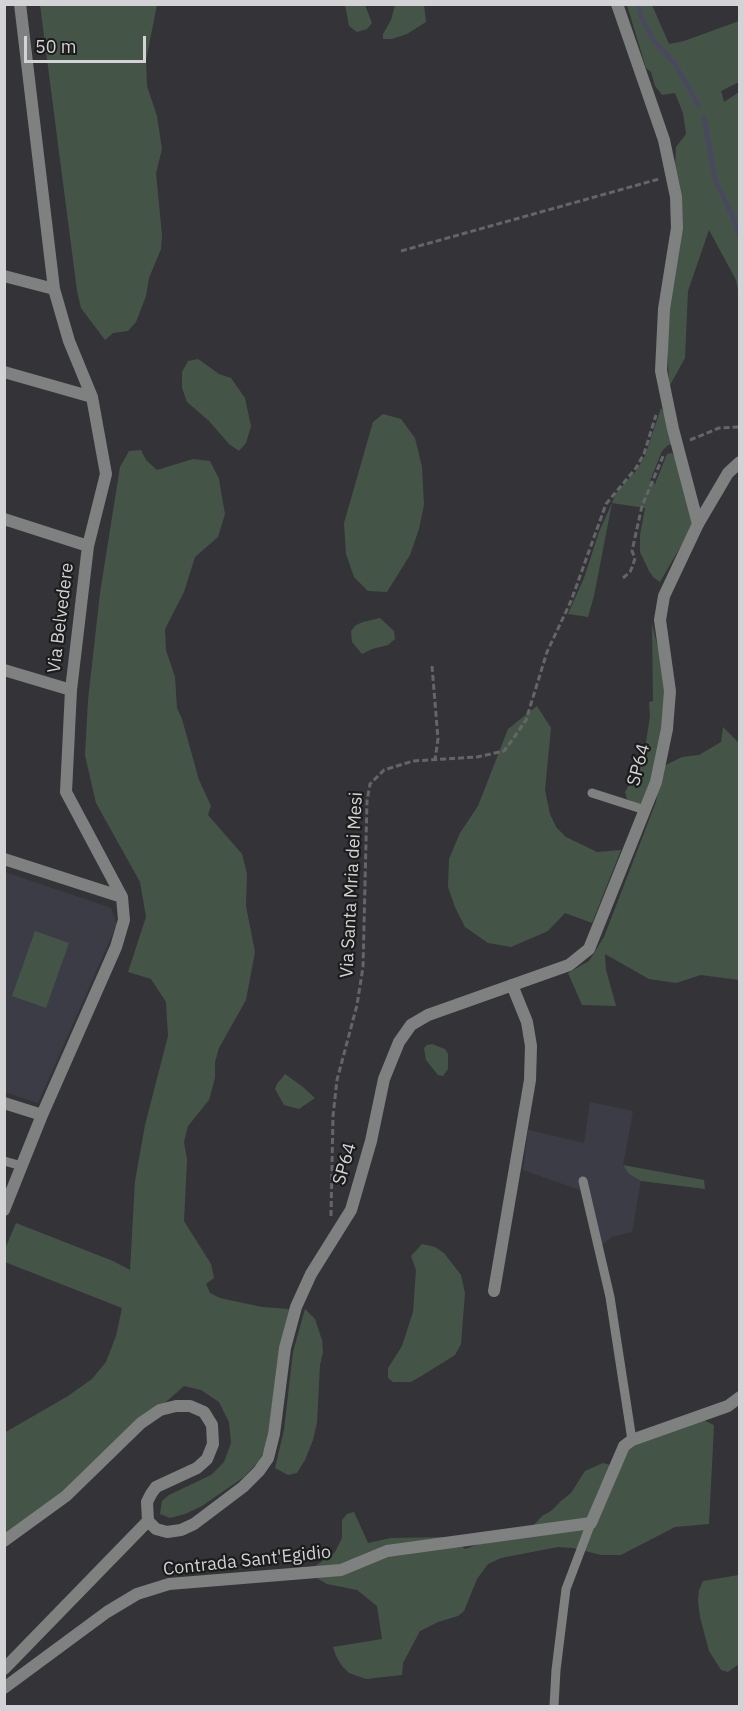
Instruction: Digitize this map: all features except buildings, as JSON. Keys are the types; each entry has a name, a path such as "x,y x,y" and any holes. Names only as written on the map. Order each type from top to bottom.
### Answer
{"street":[{"name":"Via Belvedere","path":"6,1203 116,947 124,920 122,897 66,792 71,690 88,546 106,474 92,397 69,340 54,289 20,4"},
{"path":"617,4 664,140 676,197 677,228 664,309 662,371 677,444 698,524"},
{"path":"4,276 54,289"},
{"path":"4,372 92,397"},
{"name":"SP64","path":"148,1521 156,1528 167,1532 181,1530 194,1524 243,1487 268,1458 274,1434 285,1348 296,1308 311,1274 351,1210 384,1079 399,1042 411,1025 428,1015 569,964 589,949 656,782 667,729 670,691 660,620 664,596 698,524 728,473 740,462"},
{"path":"4,519 88,546"},
{"path":"4,670 71,690"},
{"path":"4,859 122,897"},
{"path":"494,1291 530,1080 531,1046 527,1022 512,985"},
{"path":"4,1102 42,1115"},
{"path":"591,1523 624,1446 632,1440 728,1406 740,1397"},
{"path":"4,1541 66,1496 141,1423 160,1410 176,1406 190,1406 204,1412 212,1425 213,1444 207,1459 197,1468 156,1487 147,1502 148,1521 4,1669"},
{"name":"Contrada Sant'Egidio","path":"4,1688 106,1612 137,1594 169,1584 341,1570 387,1551 591,1523"}],"lane":[{"path":"592,793 645,810"},
{"path":"4,1161 22,1166"},
{"path":"583,1181 610,1297 632,1440"},
{"path":"554,1707 566,1589 591,1523"}],"path":[{"path":"401,251 672,175"},
{"name":"Via Santa Mria dei Mesi","path":"338,1231 332,1225 330,1200 333,1116 337,1080 361,987 367,801 370,784 384,770 413,761 477,757 504,751 526,720 547,652 571,601 606,504 636,468 644,454 658,409 666,396"},
{"path":"623,578 630,572 635,558 633,551 642,506 668,448 719,428 740,428"},
{"path":"432,666 438,739 435,760"}],"shaded area":[{"path":"5,872 111,908 117,924 38,1103 5,1092"},
{"path":"590,1102 633,1111 623,1165 629,1174 641,1181 632,1232 612,1237 602,1245 595,1247 580,1190 523,1170 528,1130 584,1143"}],"green space":[{"path":"40,5 157,5 146,60 147,86 157,116 162,149 156,173 162,235 161,249 149,278 146,296 136,322 128,331 113,333 105,340 81,308 77,291"},
{"path":"345,5 365,5 372,23 367,29 357,32 349,26"},
{"path":"395,5 424,5 426,22 407,34 392,39 383,39 383,34 391,20"},
{"path":"627,5 652,5 669,44 684,41 739,21 739,82 721,91 724,102 739,92 739,294 736,280 709,230 688,291 685,358 669,387 667,330 676,147 686,134 683,113 675,93 662,95 655,86 651,72 646,68"},
{"path":"198,359 219,374 231,378 245,398 251,426 246,443 239,451 187,402 182,388 182,372 188,361"},
{"path":"661,408 665,413 673,444 668,445 662,451 650,481 655,484 667,454 672,453 693,525 660,582 649,571 640,552 640,535 645,508 612,503 616,493 636,471 645,456"},
{"path":"383,414 401,419 415,438 422,467 424,505 410,555 387,592 368,591 354,577 346,554 344,523 373,422"},
{"path":"141,450 146,460 157,470 193,459 210,461 219,479 225,514 218,537 195,557 184,592 165,629 166,650 175,677 177,708 199,780 211,806 208,815 242,854 247,874 246,906 255,952 246,1000 219,1048 209,1100 188,1126 184,1142 187,1160 184,1221 211,1264 214,1278 206,1284 210,1293 220,1298 262,1307 289,1309 281,1343 266,1447 258,1462 244,1477 202,1506 185,1514 170,1518 160,1514 162,1501 169,1495 211,1475 224,1462 231,1443 229,1422 219,1402 201,1390 184,1386 61,1495 5,1536 4,1433 68,1396 92,1379 106,1362 116,1336 122,1308 5,1262 5,1249 16,1223 113,1261 130,1270 135,1181 145,1125 168,1036 166,1002 151,979 128,972 146,917 140,882 96,803 85,755 88,700 100,593 120,467 129,451"},
{"path":"612,503 588,617 568,614 584,578 599,532"},
{"path":"380,618 394,631 395,639 388,645 362,654 352,642 351,631 356,625"},
{"path":"652,624 663,668 668,727 643,804 637,805 627,799 625,792 643,762 650,716 649,702 653,701"},
{"path":"537,706 551,728 545,790 550,814 556,827 566,837 597,852 621,850 592,923 565,913 548,931 511,947 488,943 465,927 448,887 449,859 460,833 478,806 508,729"},
{"path":"723,727 739,743 739,980 701,975 676,983 649,979 605,954 606,970 616,1006 582,1005 568,973 589,961 604,937 656,802 662,767 682,757 699,755 721,742"},
{"path":"35,931 69,943 46,1008 12,996"},
{"path":"432,1044 445,1049 448,1054 448,1069 443,1076 438,1075 426,1060 424,1048"},
{"path":"285,1074 315,1098 299,1109 284,1105 275,1089"},
{"path":"623,1165 704,1180 705,1189 641,1181 629,1174"},
{"path":"422,1244 435,1247 444,1253 461,1275 465,1293 461,1344 455,1355 411,1382 393,1382 388,1378 388,1368 402,1346 413,1312 416,1270 411,1256"},
{"path":"305,1309 315,1319 322,1340 317,1423 305,1460 297,1473 288,1475 275,1468 284,1430 293,1352"},
{"path":"699,1418 714,1425 709,1524 675,1527 621,1555 601,1555 558,1547 501,1558 488,1564 477,1579 464,1611 458,1616 420,1631 403,1663 402,1675 366,1679 349,1673 342,1666 333,1647 382,1639 377,1606 357,1590 327,1584 315,1577 314,1567 335,1552 342,1538 342,1520 347,1514 354,1512 368,1543 391,1538 451,1537 465,1549 485,1542 526,1534 542,1516 571,1493 585,1471 603,1463 610,1465 636,1443"},
{"path":"739,1575 739,1664 728,1672 721,1670 709,1651 700,1617 699,1590 703,1581"}],"waterway":[{"path":"638,4 642,19 654,41 675,64 699,106"},
{"path":"704,118 715,179 740,238"}]}
